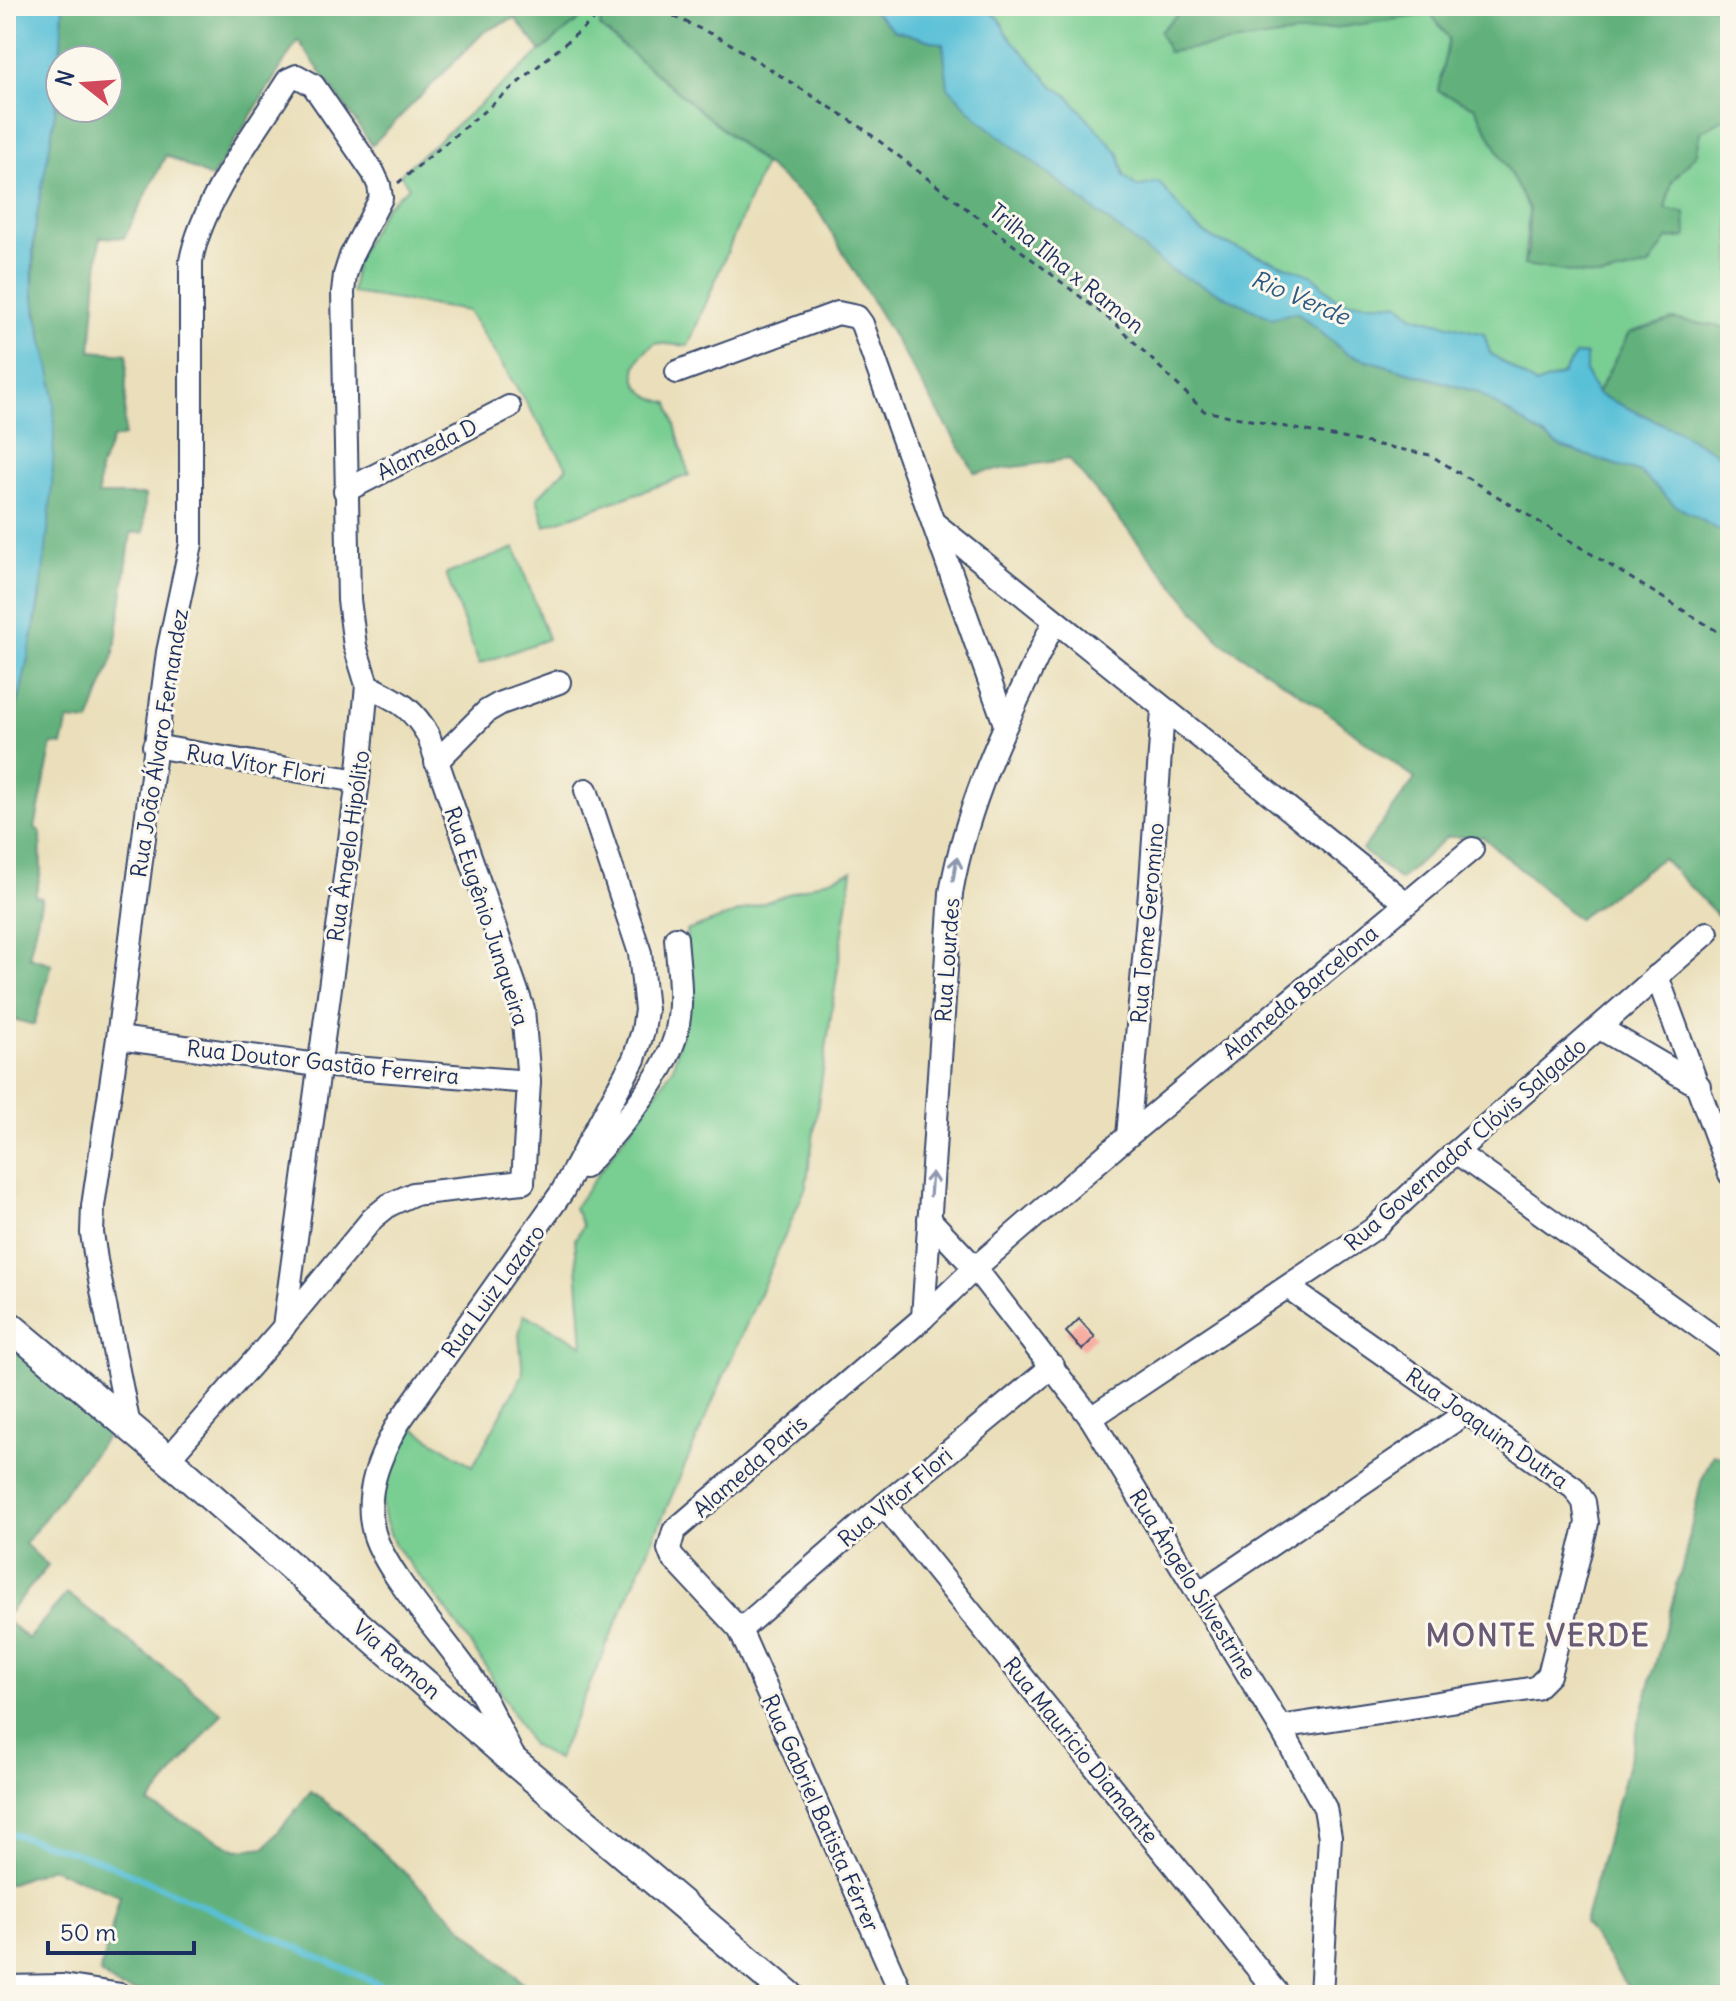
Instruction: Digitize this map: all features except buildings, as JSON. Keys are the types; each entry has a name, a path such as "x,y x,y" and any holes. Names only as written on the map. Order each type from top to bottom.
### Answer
{"main road":[{"name":"Via Ramon","path":"6,1323 789,1995"}],"street":[{"name":"Rua João Álvaro Fernandez","path":"129,1426 92,1233 93,1206 118,1038 154,746 168,652 191,544 191,261 195,241 207,211 288,80 297,76 313,85 373,172 381,198"},
{"name":"Rua Ângelo Hipólito","path":"284,1327 358,781 367,685 355,646 349,600 345,491 345,275 351,256 381,198"},
{"path":"677,372 838,313 857,317 1005,724"},
{"name":"Alameda D","path":"345,491 509,407"},
{"path":"934,522 1163,710 1406,903"},
{"name":"Rua Lourdes","path":"923,1318 951,893 958,849 1005,724 1054,622"},
{"path":"436,762 487,711 559,682"},
{"name":"Rua Eugênio Junqueira","path":"367,685 407,706 417,715 428,735 523,1009 529,1082 523,1182"},
{"name":"Rua Tome Geromino","path":"1128,1136 1163,710"},
{"name":"Rua Vítor Flori","path":"154,746 358,781"},
{"name":"Rua Luiz Lazaro","path":"517,1764 473,1678 389,1565 374,1532 371,1495 379,1458 399,1422 562,1192 634,1059 643,1031 646,1010 640,953 586,790"},
{"name":"Alameda Barcelona","path":"975,1268 1472,849"},
{"name":"Rua Governador Clóvis Salgado","path":"1091,1418 1372,1230 1456,1152 1707,933"},
{"path":"562,1192 614,1135 671,1049 678,1026 680,998 676,938"},
{"path":"1657,976 1730,1174"},
{"path":"1600,1028 1699,1086"},
{"name":"Rua Doutor Gastão Ferreira","path":"118,1038 318,1065 529,1082"},
{"path":"1456,1152 1730,1349"},
{"path":"168,1459 284,1327 373,1218 389,1205 413,1194 523,1182 548,1213"},
{"name":"Rua Ângelo Silvestrine","path":"929,1219 975,1268 1091,1418 1280,1727 1325,1808 1330,1837 1321,1995"},
{"name":"Alameda Paris","path":"740,1630 672,1557 669,1549 674,1531 923,1318 975,1268"},
{"name":"Rua Joaquim Dutra","path":"1280,1727 1536,1688 1549,1675 1587,1523 1584,1502 1574,1488 1289,1288"},
{"name":"Rua Vítor Flori","path":"740,1630 884,1505 1053,1366"},
{"path":"1199,1593 1466,1413"},
{"name":"Rua Maurício Diamante","path":"884,1505 1279,1995"},
{"name":"Rua Gabriel Batista Férrer","path":"740,1630 902,1995"},
{"path":"6,1987 63,1986 121,1995"}],"path":[{"path":"381,198 610,6"},
{"name":"Trilha Ilha x Ramon","path":"652,6 726,41 861,127 1117,325 1204,411 1430,455 1730,639"},
{"path":"1163,6 1170,13"}],"green space":[{"path":"63,6 596,6 541,51 515,18 485,31 372,145 298,40 212,178 166,155 124,238 100,237 91,351 127,354 124,436 112,439 100,469 98,495 145,495 144,532 131,533 114,655 89,722 68,720 62,745 52,744 35,828 40,831 41,872 35,896 42,898 29,957 52,964 34,1025 6,1017 6,749 40,601 49,509 54,399 33,290 35,217 52,124 124,124 124,44 61,44"},
{"path":"596,6 603,6 600,27 764,164 688,346 655,343 645,352 635,371 640,387 647,394 669,403 689,475 545,526 537,498 567,467 468,311 352,293 356,259 385,207 409,187 400,174"},
{"path":"603,6 868,6 894,30 943,44 948,87 1297,312 1347,354 1477,392 1561,447 1641,473 1675,505 1730,536 1730,928 1662,858 1578,919 1483,837 1447,837 1400,880 1362,850 1415,779 1320,707 1220,641 1069,459 975,473 816,207 600,27"},
{"path":"982,6 1171,6 1180,13 1169,52 1431,13 1449,38 1438,91 1475,107 1529,209 1524,265 1665,210 1672,180 1697,153 1700,132 1728,116 1730,111 1730,319 1726,328 1673,319 1629,333 1597,394 1586,373 1586,355 1576,354 1562,375 1536,385 1490,353 1483,334 1413,316 1399,304 1339,302 1313,276 1215,240 1193,225 1160,183 1137,187 1124,176 1119,154 1067,95 1054,87 1005,33 1000,19"},
{"path":"1171,6 1730,6 1730,111 1728,116 1700,132 1697,153 1672,181 1665,209 1685,213 1686,237 1667,239 1649,266 1601,277 1524,265 1528,250 1529,209 1475,107 1438,91 1449,38 1431,14 1168,52 1160,31 1179,13"},
{"path":"1673,319 1725,328 1730,319 1730,461 1678,431 1597,394 1629,333"},
{"path":"515,548 548,639 479,664 446,574"},
{"path":"852,871 806,1187 557,1760 531,1745 484,1664 446,1609 395,1546 383,1515 381,1482 407,1424 473,1466 523,1374 519,1335 524,1314 583,1345 575,1239 583,1226 574,1208 673,1068 690,990 686,931"},
{"path":"6,1342 110,1432 25,1544 48,1566 6,1616"},
{"path":"1713,1454 1730,1459 1730,1995 1633,1995 1584,1923 1685,1556 1701,1482"},
{"path":"67,1593 222,1713 149,1804 237,1850 266,1847 311,1791 345,1817 536,1995 152,1995 120,1988 100,1973 120,1895 51,1868 6,1885 6,1620 28,1639"}],"water":[{"path":"6,6 63,6 61,44 44,44 44,124 53,124 36,219 32,270 34,302 53,388 52,490 35,620 6,749"},
{"name":"Rio Verde","path":"868,6 982,6 1000,19 1006,33 1119,154 1124,176 1137,187 1159,182 1193,225 1215,240 1313,276 1339,302 1400,304 1413,316 1484,334 1490,353 1536,385 1562,375 1576,354 1586,355 1586,373 1597,394 1678,431 1730,461 1730,536 1675,505 1641,473 1561,447 1477,392 1347,354 1297,312 1271,318 1172,271 977,118 948,87 943,44 894,30"}],"waterway":[{"path":"6,1832 100,1860 403,1995"}],"district":[{"name":"MONTE VERDE","path":"1538,1636"}]}
